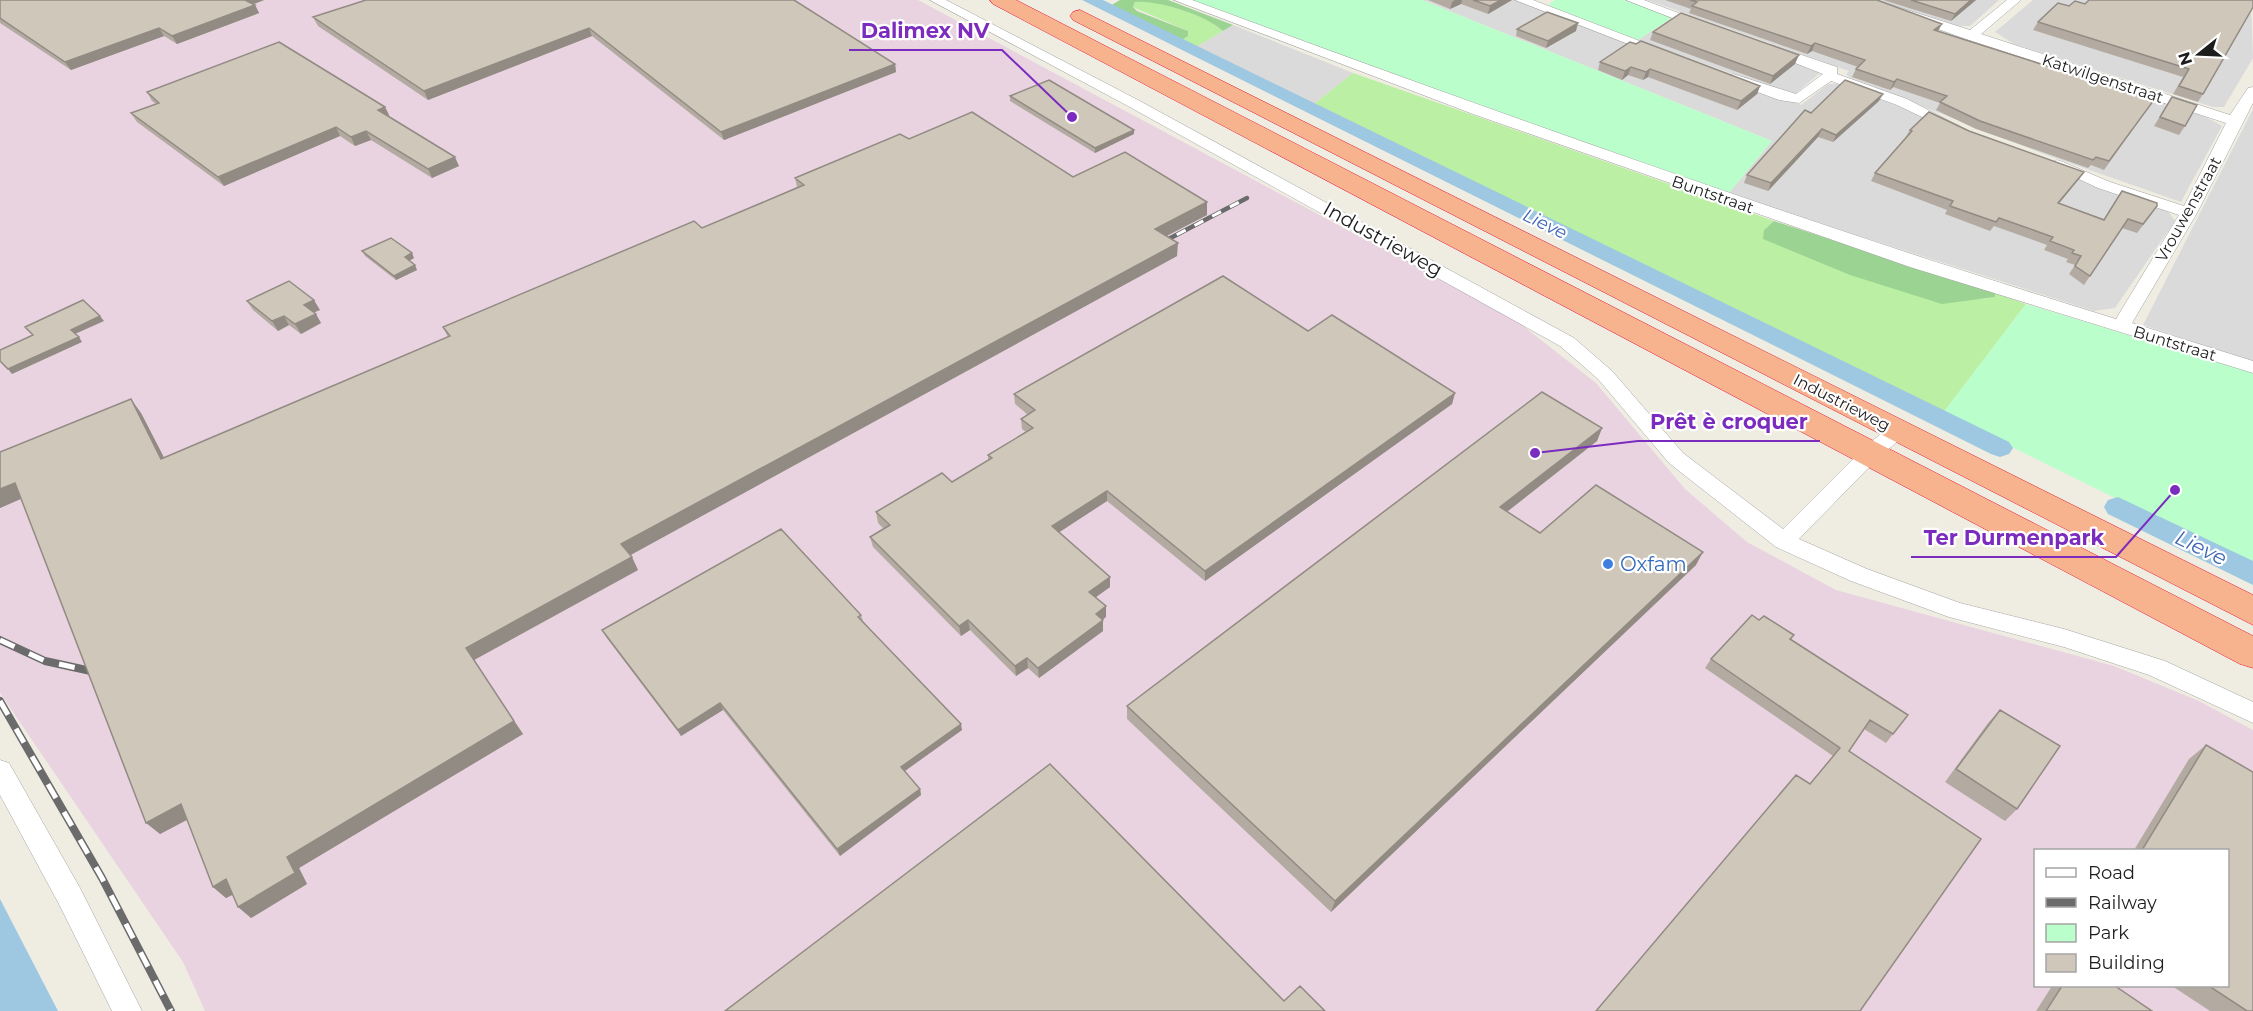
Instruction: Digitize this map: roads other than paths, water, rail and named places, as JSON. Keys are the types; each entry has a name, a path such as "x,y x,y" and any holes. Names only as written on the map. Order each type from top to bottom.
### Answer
{"highway":[{"name":"Industrieweg","path":"1000,0 2253,653"},
{"name":"Industrieweg","path":"1047,0 2253,611"}],"street":[{"name":"Industrieweg","path":"936,0 1133,103 1567,342 1605,375 1676,458 1784,541 1859,575 1957,611 2064,638 2157,668 2253,712"},
{"name":"Buntstraat","path":"1180,0 1354,67 1629,165 1916,263 2253,367"},
{"path":"1521,0 1541,3 1677,57"},
{"path":"1632,0 1721,31"},
{"name":"Katwilgenstraat","path":"1863,0 2234,120"},
{"path":"1971,36 2015,0"},
{"path":"1720,73 1784,97 1799,99 1829,76 1832,70 1754,43"},
{"path":"1829,76 1902,102 1970,134"},
{"name":"Vrouwenstraat","path":"2121,326 2189,213 2234,120 2252,97"},
{"path":"2047,161 2104,185 2189,213"},
{"name":"Industrieweg","path":"1784,541 1870,454 1898,430"},
{"path":"0,771 70,897 127,1011"}],"water":[{"path":"0,899 58,1011 0,1011"}],"waterway":[{"name":"Lieve","path":"1090,0 2000,448"},
{"name":"Lieve","path":"2118,507 2253,574"}],"railway":[{"path":"1159,244 1247,198"},
{"path":"0,640 45,661 91,671"},
{"path":"0,701 102,878 171,1011"}],"place":[{"name":"Dalimex NV","path":"1072,117"},
{"name":"Prêt è croquer","path":"1535,453"},
{"name":"Ter Durmenpark","path":"2175,490"},
{"name":"Oxfam","path":"1608,564"}]}
